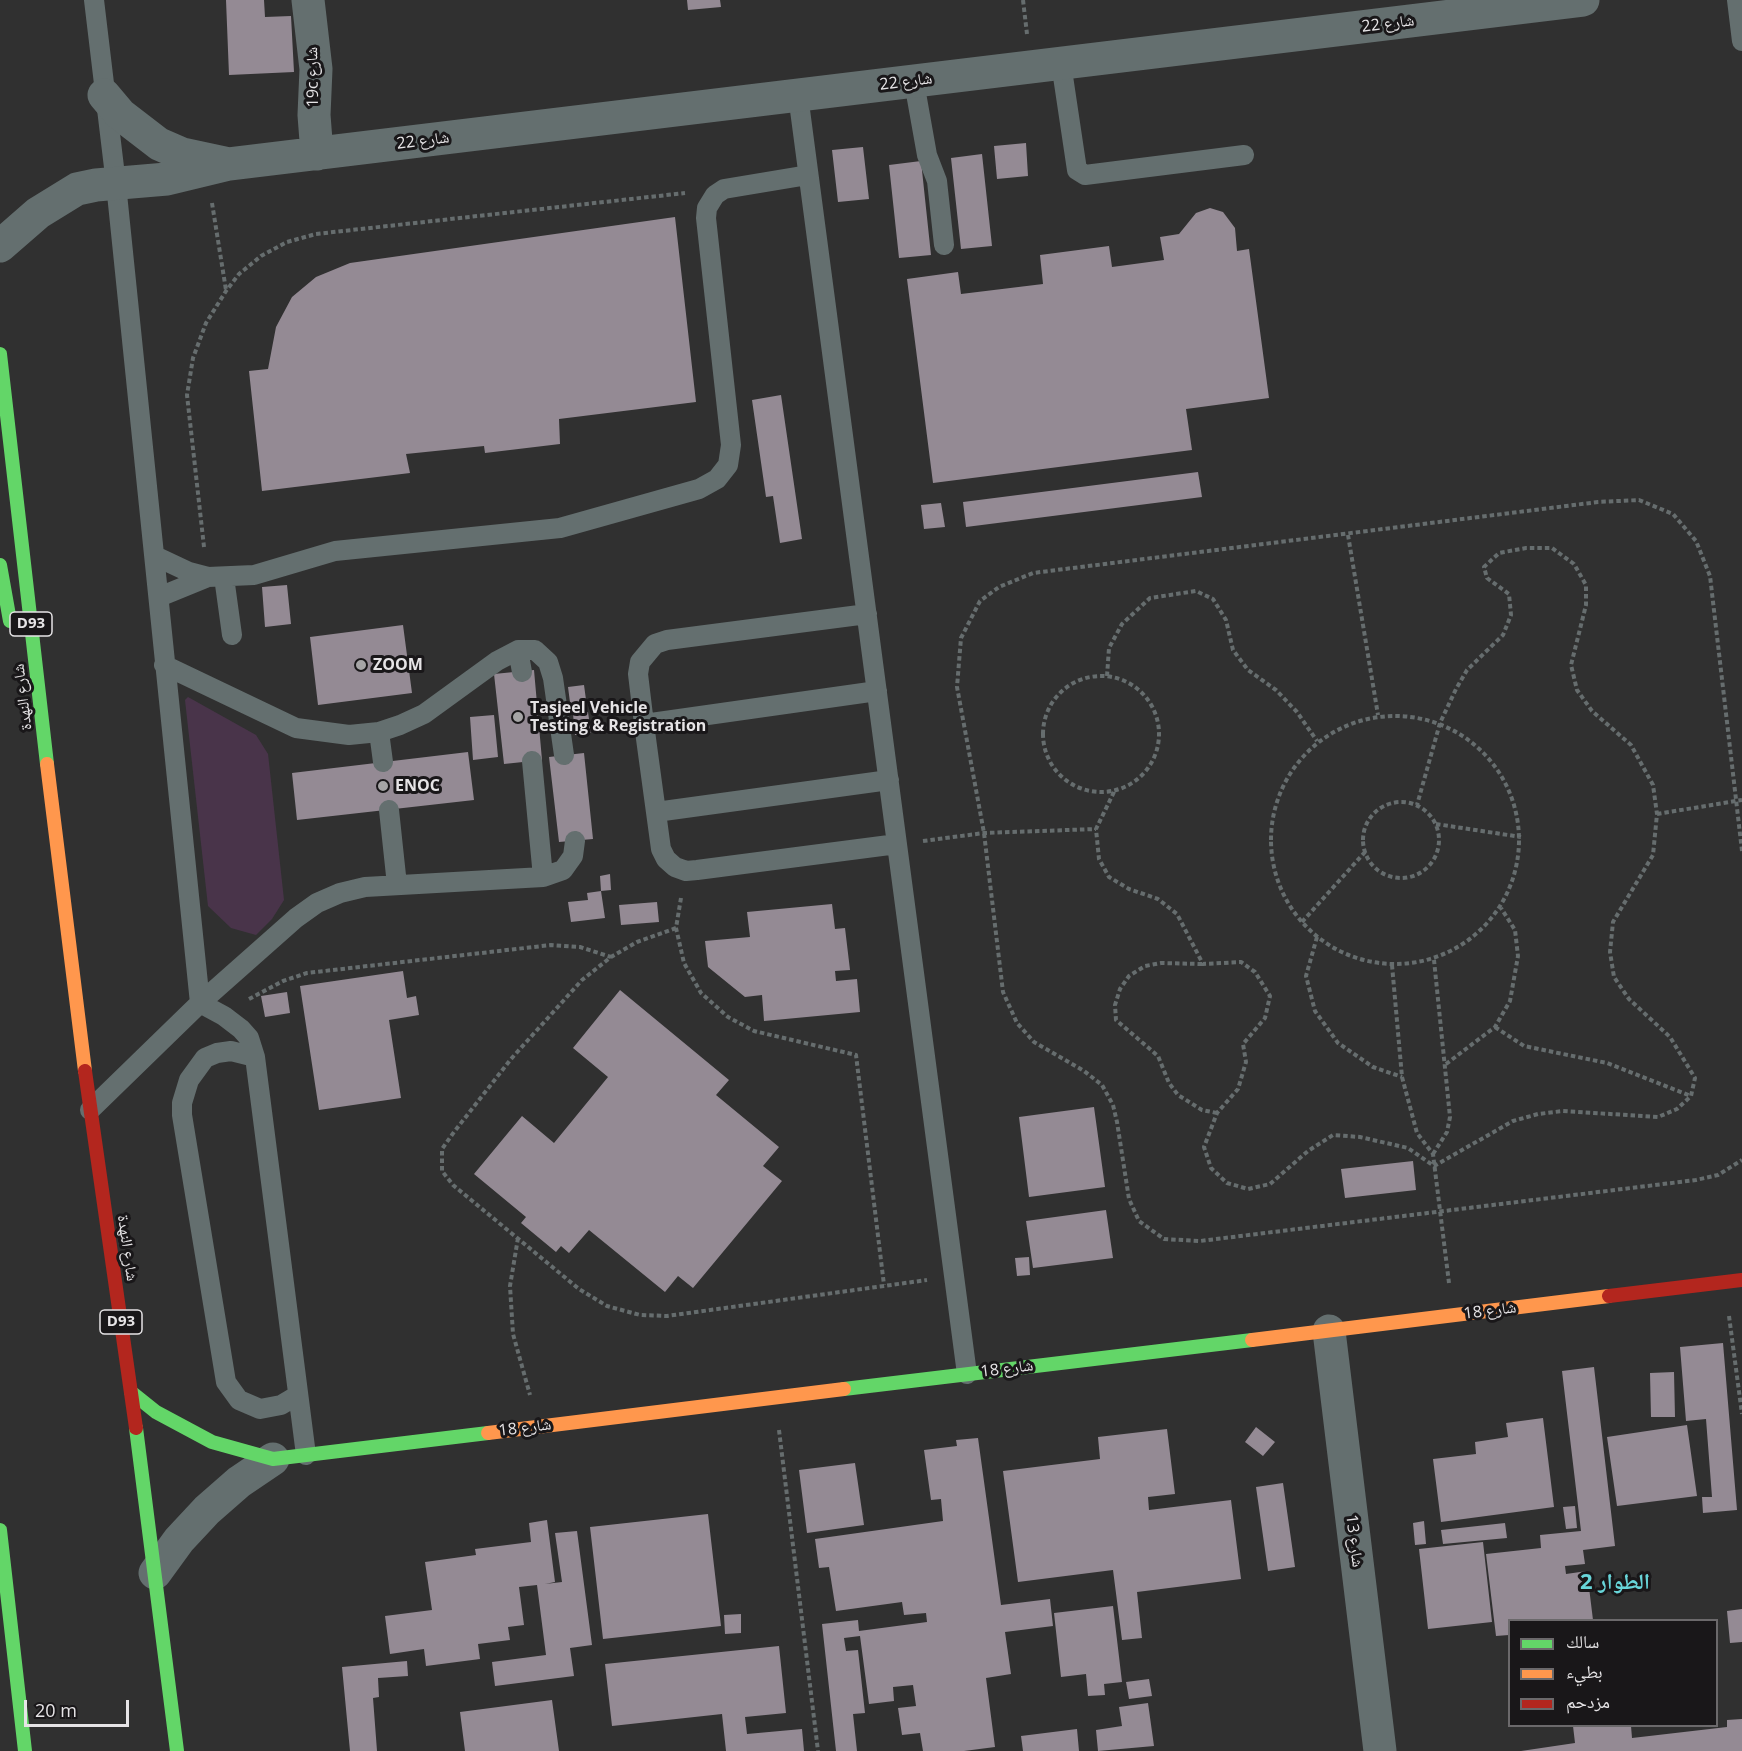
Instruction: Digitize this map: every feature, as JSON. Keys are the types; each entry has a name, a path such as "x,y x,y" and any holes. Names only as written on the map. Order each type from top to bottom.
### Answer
{"main road":[{"name":"شارع النهدة","path":"0,354 62,894 90,1110 131,1392 177,1751"},
{"path":"0,565 13,635"},
{"name":"شارع النهدة","path":"24,694 62,894"},
{"name":"شارع 18","path":"131,1392 156,1412 193,1433 242,1452 273,1459 1742,1280"},
{"path":"0,1530 25,1751"}],"street":[{"name":"19c شارع","path":"308,0 316,69 314,116 318,154"},
{"name":"شارع 22","path":"0,246 56,199 77,189 167,179 218,167 1583,0"},
{"name":"شارع 22","path":"104,95 120,114 159,144 218,167"},
{"name":"شارع 13","path":"1329,1331 1380,1751"},
{"name":"شارع 18","path":"155,1573 179,1540 207,1510 239,1482 273,1459"}],"lane":[{"path":"94,0 116,184 200,1003"},
{"path":"1737,0 1742,41"},
{"path":"1061,63 1077,170 1084,175 1244,155"},
{"path":"914,82 927,155 937,181 944,244"},
{"path":"798,95 967,1374"},
{"path":"155,556 189,572 216,577 254,575 335,551 560,528 699,489 717,479 728,465 731,446 706,218 707,208 715,195 724,189 808,175"},
{"path":"159,597 216,577"},
{"path":"216,577 232,635"},
{"path":"867,614 667,640 655,644 640,662 638,674 644,724 661,849 666,859 675,867 686,871 897,844"},
{"path":"164,665 296,728 349,735 380,732 424,714 476,675 518,650 535,650 548,662 553,678 564,755"},
{"path":"518,650 522,672"},
{"path":"644,724 877,691"},
{"path":"380,732 383,762"},
{"path":"532,761 543,877"},
{"path":"656,812 889,780"},
{"path":"388,810 397,885"},
{"path":"90,1110 200,1003 296,918 317,903 365,887 543,877 563,870 573,856 575,841"},
{"path":"200,1003 224,1016 249,1038 255,1057 306,1455"},
{"path":"255,1057 231,1051 205,1058 186,1086 182,1115 226,1382 239,1400 260,1409 281,1405 298,1395"}],"path":[{"path":"218,167 226,291"},
{"path":"216,577 188,395 192,358 206,323 226,291 239,274 261,256 287,242 316,234 724,189"},
{"path":"1742,851 1710,576 1696,541 1672,514 1639,500 1598,502 1033,573 999,587 980,601 961,638 957,687 984,833 1003,992 1017,1023 1034,1042 1084,1071 1102,1085 1113,1105 1129,1199 1139,1221 1164,1239 1200,1241 1696,1180 1718,1175 1742,1160"},
{"path":"1348,535 1378,716"},
{"path":"1417,805 1440,723 1467,670 1503,635 1511,615 1509,594 1487,578 1484,567 1499,554 1526,548 1552,548 1574,564 1586,585 1586,605 1571,664 1577,690 1592,711 1631,745 1653,785 1657,814 1653,855 1613,922 1610,952 1614,977 1629,999 1670,1037 1695,1078 1691,1096 1677,1109 1658,1117 1563,1111 1538,1114 1513,1121 1434,1166"},
{"path":"1107,676 1109,648 1122,624 1150,598 1196,591 1213,599 1226,620 1233,650 1248,670 1276,690 1297,712 1317,741"},
{"path":"1107,676 1125,680 1141,691 1152,705 1159,722 1160,741 1155,759 1145,774 1131,786 1114,792 1087,791 1062,778 1050,764 1043,738 1047,711 1057,695 1072,683 1089,677 1107,676"},
{"path":"1410,715 1440,723 1481,749 1510,789 1521,837 1516,874 1501,908 1483,930 1460,948 1434,960 1392,965 1352,957 1317,937 1302,922 1280,888 1270,849 1274,809 1290,771 1317,741 1356,720 1378,716 1410,715"},
{"path":"1114,792 1096,829 1099,859 1109,877 1129,889 1158,899 1177,914 1203,964"},
{"path":"1657,814 1742,800"},
{"path":"1392,802 1417,805 1425,810 1436,824 1439,836 1434,860 1415,876 1390,877 1379,872 1365,852 1363,839 1371,816 1392,802"},
{"path":"1436,824 1521,837"},
{"path":"897,844 984,833 1096,829"},
{"path":"1302,922 1365,852"},
{"path":"686,871 676,928 684,963 701,993 728,1017 754,1030 856,1054 884,1285"},
{"path":"1446,1064 1495,1027 1510,1001 1518,956 1515,930 1501,908"},
{"path":"676,928 637,942 611,957 582,980 511,1059 442,1149 442,1171 453,1185 579,1288 607,1306 640,1315 667,1316 954,1276"},
{"path":"1317,937 1306,976 1315,1011 1338,1043 1373,1067 1402,1077"},
{"path":"224,1016 268,988 306,973 551,945 580,947 611,957"},
{"path":"1432,1154 1447,1132 1450,1117 1434,960"},
{"path":"1218,1113 1202,1110 1178,1095 1169,1083 1158,1056 1116,1020 1115,1005 1120,989 1129,976 1145,966 1161,963 1241,962 1255,972 1270,996 1265,1018 1243,1044 1246,1062 1238,1089 1218,1113 1204,1147 1211,1168 1227,1184 1248,1189 1270,1184 1308,1151 1333,1135 1360,1137 1408,1148 1434,1166"},
{"path":"1392,965 1402,1077 1417,1133 1432,1154 1454,1315"},
{"path":"1495,1027 1524,1046 1607,1063 1691,1096"},
{"path":"518,1238 510,1286 513,1334 524,1380 544,1426"},
{"path":"1724,1283 1742,1414"},
{"path":"775,1398 818,1751"}],"shaded area":[{"path":"188,697 256,735 268,754 284,900 272,919 256,935 231,928 208,906 185,700"}],"building":[{"path":"226,0 264,0 265,17 291,16 294,72 229,75"},
{"path":"687,0 720,0 721,7 688,10"},
{"path":"1026,143 1028,176 997,179 994,146"},
{"path":"863,147 869,199 838,202 832,150"},
{"path":"982,154 992,246 961,249 951,158"},
{"path":"921,161 931,255 899,258 889,165"},
{"path":"1210,208 1223,212 1235,228 1237,251 1249,249 1269,398 1186,409 1192,450 933,483 907,279 958,272 961,294 1043,284 1040,255 1109,246 1112,267 1164,260 1160,237 1179,234 1196,213"},
{"path":"675,217 696,402 559,419 560,444 485,453 484,446 406,454 410,473 262,491 249,371 268,369 276,327 292,297 316,277 350,263"},
{"path":"781,395 802,539 780,543 773,496 766,497 752,400"},
{"path":"1198,472 1202,497 966,527 963,502"},
{"path":"941,503 945,527 924,529 921,505"},
{"path":"287,585 291,624 265,627 262,587"},
{"name":"ZOOM","path":"403,625 412,693 318,705 310,637"},
{"name":"Tasjeel Vehicle Testing & Registration","path":"534,670 542,760 504,764 494,674"},
{"path":"584,685 587,707 571,710 568,687"},
{"path":"588,712 591,733 575,735 573,714"},
{"path":"494,715 498,757 473,760 470,717"},
{"name":"ENOC","path":"468,752 474,800 297,820 292,773"},
{"path":"584,753 593,839 559,842 549,757"},
{"path":"610,874 611,890 601,891 600,876"},
{"path":"601,891 605,918 571,922 568,902 588,900 587,893"},
{"path":"657,902 659,922 621,925 619,905"},
{"path":"832,904 835,929 845,928 850,970 835,971 836,981 857,979 860,1012 764,1021 762,995 745,997 708,967 705,941 750,937 747,912"},
{"path":"403,971 407,998 416,996 419,1015 389,1020 401,1098 319,1110 300,986"},
{"path":"620,990 729,1080 716,1095 779,1147 763,1166 782,1181 693,1288 678,1276 665,1292 589,1230 569,1253 561,1246 556,1252 521,1223 526,1217 474,1174 522,1116 554,1143 608,1077 573,1048"},
{"path":"287,992 290,1013 265,1017 261,996"},
{"path":"1094,1107 1105,1187 1029,1197 1019,1117"},
{"path":"1413,1161 1416,1190 1345,1198 1341,1169"},
{"path":"1106,1210 1113,1258 1033,1268 1026,1221"},
{"path":"1029,1257 1030,1275 1017,1276 1015,1258"},
{"path":"1723,1343 1737,1510 1703,1513 1702,1497 1712,1497 1706,1419 1686,1421 1680,1347"},
{"path":"1594,1367 1615,1546 1583,1550 1585,1564 1565,1566 1566,1574 1587,1571 1593,1619 1508,1619 1508,1635 1496,1636 1486,1554 1541,1548 1540,1535 1581,1531 1562,1371"},
{"path":"1674,1372 1675,1417 1651,1417 1650,1373"},
{"path":"1543,1418 1554,1507 1441,1522 1433,1459 1476,1454 1475,1442 1508,1437 1506,1423"},
{"path":"1687,1425 1697,1496 1617,1506 1607,1437"},
{"path":"1256,1427 1275,1442 1263,1456 1245,1442"},
{"path":"1167,1429 1175,1494 1148,1497 1149,1510 1231,1500 1241,1579 1137,1592 1142,1638 1122,1640 1113,1570 1018,1582 1003,1471 1100,1459 1098,1437"},
{"path":"978,1438 1001,1605 1050,1599 1053,1626 1005,1632 1011,1674 986,1678 995,1747 964,1751 923,1751 920,1733 902,1735 898,1708 916,1706 913,1685 893,1687 894,1701 869,1704 860,1636 844,1638 846,1651 858,1650 865,1713 853,1714 857,1751 836,1751 822,1624 858,1620 859,1631 927,1622 926,1613 904,1615 902,1602 836,1611 829,1567 819,1568 815,1539 943,1521 941,1499 931,1500 924,1450 957,1446 956,1440"},
{"path":"855,1463 864,1525 807,1533 799,1470"},
{"path":"1283,1483 1295,1567 1268,1571 1256,1487"},
{"path":"1575,1506 1577,1528 1566,1529 1563,1507"},
{"path":"708,1514 721,1626 603,1639 590,1527"},
{"path":"547,1520 555,1582 545,1584 562,1582 555,1533 577,1531 592,1645 570,1648 574,1676 495,1686 492,1662 546,1655 537,1585 519,1587 524,1625 508,1627 510,1640 478,1644 480,1659 426,1666 424,1649 390,1654 385,1616 432,1610 425,1562 476,1555 475,1549 531,1542 529,1523"},
{"path":"1424,1521 1426,1544 1415,1545 1413,1523"},
{"path":"1505,1523 1507,1538 1443,1544 1441,1530"},
{"path":"1483,1542 1492,1622 1428,1629 1419,1549"},
{"path":"1113,1606 1122,1682 1104,1684 1105,1695 1088,1696 1086,1674 1061,1677 1054,1613"},
{"path":"1742,1609 1742,1642 1730,1643 1727,1611"},
{"path":"741,1614 741,1633 725,1634 724,1615"},
{"path":"779,1646 786,1713 745,1717 747,1734 802,1729 804,1751 726,1751 722,1714 612,1726 605,1664"},
{"path":"407,1661 408,1676 378,1678 379,1697 373,1698 377,1751 350,1751 342,1667"},
{"path":"1149,1679 1152,1696 1129,1699 1126,1682"},
{"path":"552,1700 559,1751 465,1751 460,1712"},
{"path":"1148,1703 1154,1746 1098,1751 1096,1730 1122,1726 1119,1707"},
{"path":"1742,1719 1742,1751 1521,1751 1575,1743 1573,1727 1631,1727 1632,1738 1727,1727 1727,1720"},
{"path":"1077,1729 1079,1751 1023,1751 1021,1736"}],"traffic: fast":[{"path":"0,354 47,764"},
{"path":"0,565 10,621"},
{"path":"844,1389 1252,1340"},
{"path":"131,1392 156,1412 212,1442 273,1459 488,1433"},
{"path":"136,1428 177,1751"},
{"path":"0,1530 25,1751"}],"traffic: slow":[{"path":"47,764 85,1071"},
{"path":"1252,1340 1609,1296"},
{"path":"488,1433 844,1389"}],"traffic: jam":[{"path":"85,1071 136,1428"},
{"path":"1609,1296 1742,1280"}],"place":[{"name":"ZOOM","path":"361,665"},
{"name":"Tasjeel Vehicle Testing & Registration","path":"518,717"},
{"name":"ENOC","path":"383,786"}],"district":[{"name":"الطوار 2","path":"1615,1583"}]}
